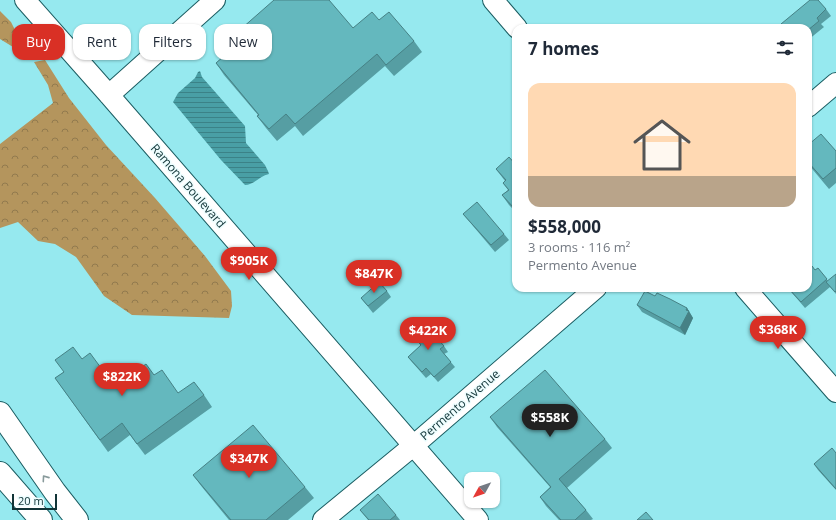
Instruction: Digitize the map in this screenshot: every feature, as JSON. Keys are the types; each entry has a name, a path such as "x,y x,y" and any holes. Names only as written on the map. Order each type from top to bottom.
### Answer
{"highway":[{"path":"0,413 55,492 77,520"},
{"path":"0,472 41,520"}],"street":[{"name":"Ramona Boulevard","path":"25,0 478,520"},
{"path":"109,95 215,0"},
{"path":"493,0 514,24"},
{"path":"812,104 836,83"},
{"name":"Permento Avenue","path":"323,520 413,446 591,292"},
{"path":"748,292 836,392"}],"green space":[{"path":"0,11 12,24 12,46 0,39"},
{"path":"45,60 69,98 106,145 155,198 205,256 231,291 232,306 229,318 132,315 104,296 76,257 55,244 38,241 18,222 0,228 0,144 53,103 48,85 34,62"}],"water":[{"path":"200,71 202,77 245,126 246,143 265,165 268,171 269,174 251,184 245,185 221,160 173,102 178,93 195,78"}],"building":[{"path":"274,0 329,0 353,28 372,12 379,20 389,12 414,41 386,65 377,54 295,124 286,114 269,129 257,116 259,115 216,63 219,60 272,60 272,24 247,24"},
{"path":"810,0 818,0 826,9 817,18 819,21 812,27 812,24 781,24"},
{"path":"821,134 836,151 836,168 823,179 812,167 812,142"},
{"path":"509,157 512,160 512,206 502,195 509,190 503,183 506,180 496,169"},
{"path":"477,202 504,234 491,245 463,214"},
{"path":"812,266 815,270 818,268 827,279 801,302 792,292 812,292"},
{"path":"836,274 836,291 835,292 826,282"},
{"path":"379,282 387,291 368,306 361,298"},
{"path":"644,292 655,296 657,293 687,308 686,310 689,311 680,328 637,305"},
{"path":"422,321 444,346 440,349 451,362 434,377 426,368 422,372 408,357 421,345 410,332"},
{"path":"73,347 82,359 90,353 115,387 146,364 154,375 162,370 178,393 194,382 204,395 137,444 122,423 100,440 55,378 64,372 55,360"},
{"path":"545,370 605,439 559,479 586,510 575,520 561,520 540,497 551,487 490,417"},
{"path":"253,425 305,487 266,520 231,520 193,475"},
{"path":"832,448 836,453 836,489 814,464"},
{"path":"378,494 396,515 390,520 369,520 360,510"},
{"path":"646,512 653,520 637,520"}]}
